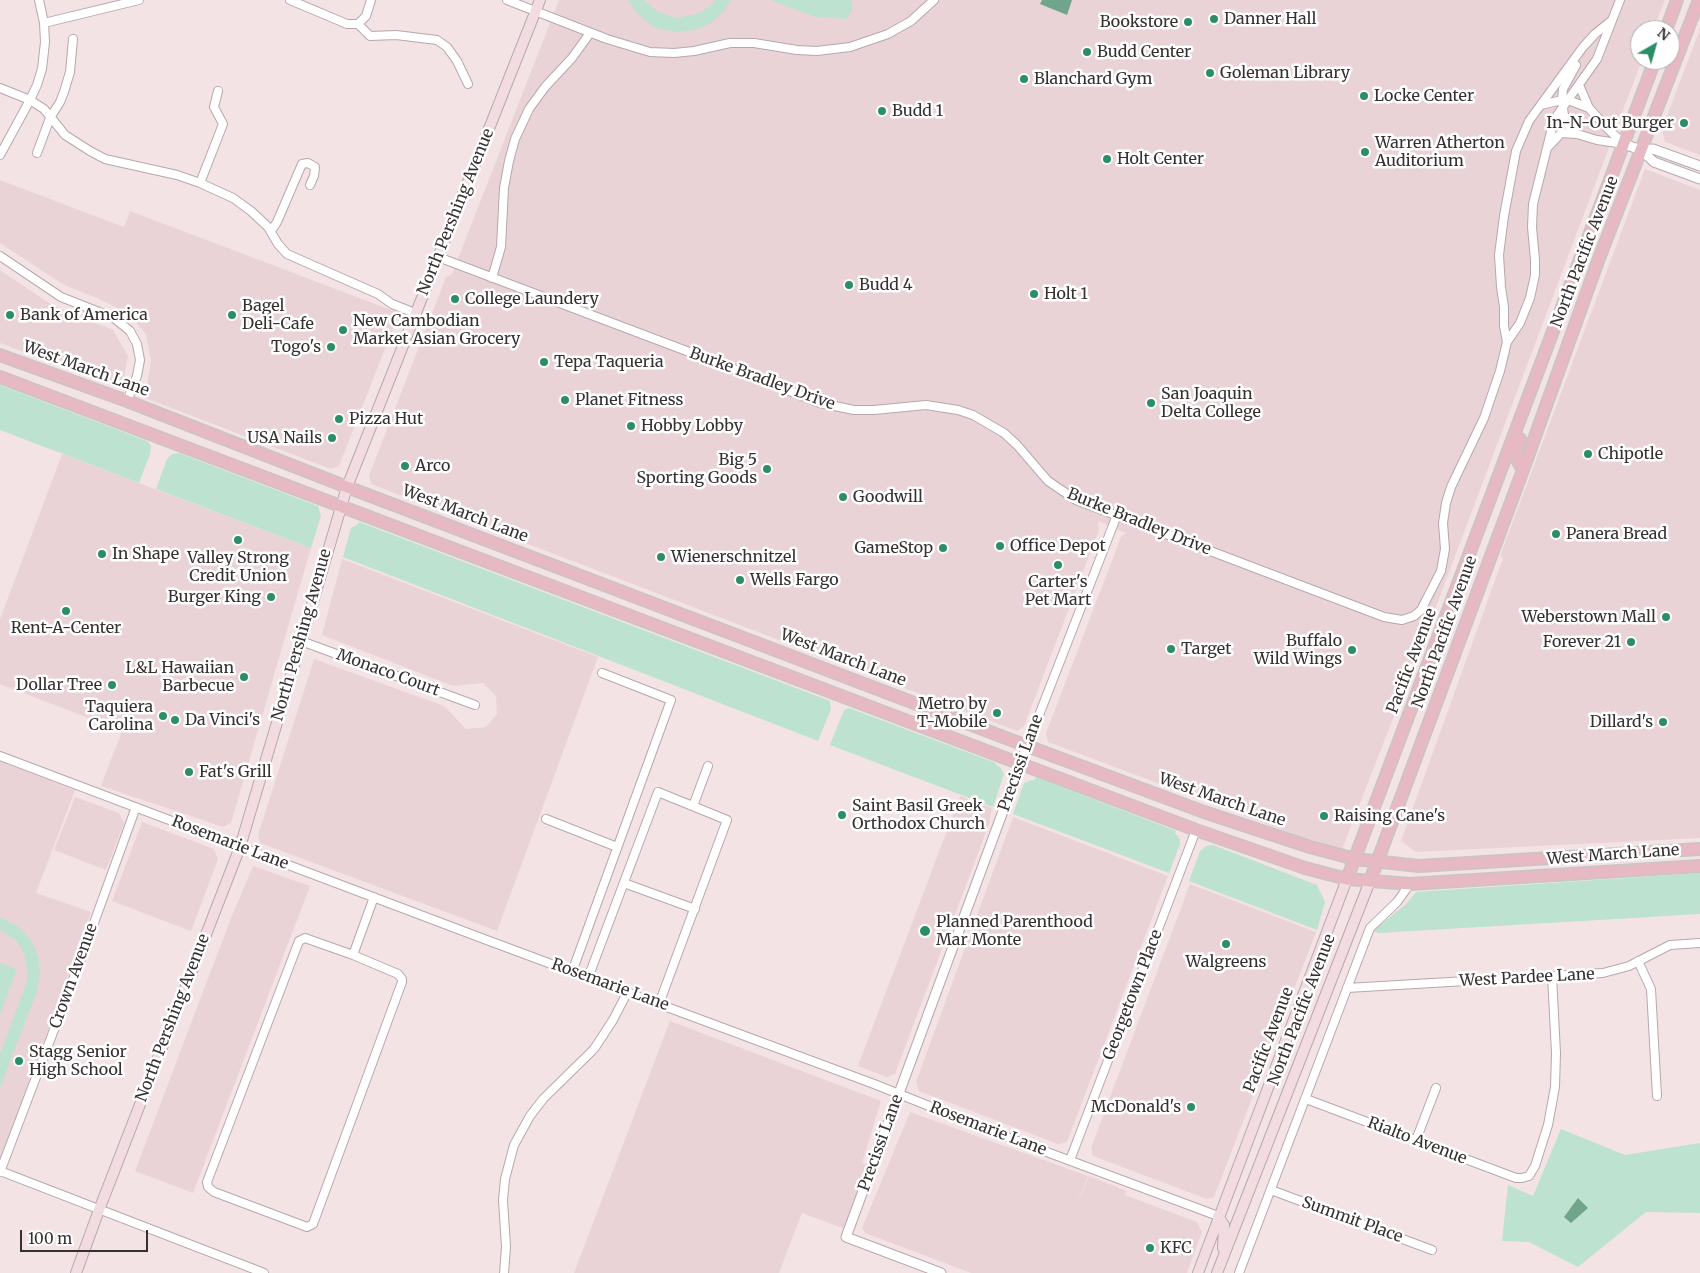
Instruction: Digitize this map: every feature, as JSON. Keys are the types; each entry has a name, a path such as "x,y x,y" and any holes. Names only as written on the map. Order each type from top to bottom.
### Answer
{"main road":[{"name":"North Pershing Avenue","path":"76,1273 240,847 340,506 540,0"},
{"path":"1670,20 1677,0"},
{"name":"North Pacific Avenue","path":"1217,1273 1378,862 1598,261 1699,0"},
{"name":"Pacific Avenue","path":"1198,1273 1651,70"},
{"name":"West March Lane","path":"0,355 127,401 347,487 1027,746 1204,812 1310,847 1355,859 1418,866 1700,849"},
{"name":"West March Lane","path":"0,377 1020,764 1304,868 1347,879 1410,884 1700,866"},
{"path":"1523,470 1516,458 1516,451 1536,393 1534,383"},
{"path":"1218,1216 1224,1225 1221,1262"}],"street":[{"path":"0,155 30,100 42,69 45,42 44,23 39,0"},
{"path":"44,23 138,0"},
{"path":"290,0 348,24 358,24 366,16 370,0"},
{"path":"507,0 590,33 658,53 694,51 730,43 754,43 797,50 836,49 861,44 888,34 911,21 934,0"},
{"name":"Burke Bradley Drive","path":"438,257 820,403 854,410 926,405 958,410 974,415 1004,433 1048,481 1076,500 1384,616 1402,620 1421,610 1441,571 1445,549 1443,523 1446,503 1457,472 1484,418 1500,371 1507,342 1520,323 1530,298 1535,275 1532,204 1549,146 1552,128 1564,102 1597,59 1620,0"},
{"name":"Burke Bradley Drive","path":"1507,342 1499,265 1504,216 1516,151 1525,129 1541,105 1579,53 1595,34 1612,19"},
{"path":"358,24 370,36 396,35 437,40 447,47 457,61 468,84"},
{"path":"492,278 501,247 504,188 515,139 529,110 545,87 572,58 590,33"},
{"path":"37,153 50,118 64,92 70,72 73,40"},
{"path":"1577,134 1565,123 1563,89 1577,62 1579,53"},
{"path":"1579,84 1589,108 1624,144"},
{"path":"0,88 30,100 44,109 66,135 105,159 177,175 233,198 252,211 271,231 278,244 287,254 378,294 392,304 416,313"},
{"path":"200,183 223,124 214,108 218,91"},
{"path":"1541,105 1564,102 1589,108"},
{"path":"1549,146 1561,133 1577,134 1597,140 1624,144 1641,150 1654,162 1700,180"},
{"path":"1641,150 1653,149 1700,166"},
{"path":"271,231 277,222 302,164 308,163 315,167 310,185"},
{"path":"0,256 61,297 114,318 126,326 137,344 140,360 137,376 127,401"},
{"name":"Precissi Lane","path":"941,1273 846,1237 1020,764 1116,516"},
{"name":"Monaco Court","path":"301,641 475,705"},
{"path":"572,972 672,700 602,673"},
{"name":"Rosemarie Lane","path":"0,756 1218,1216"},
{"path":"693,806 708,766"},
{"path":"588,978 658,792 727,820 659,1004"},
{"name":"Crown Avenue","path":"0,1172 82,956 136,806"},
{"path":"546,819 617,847"},
{"name":"Georgetown Place","path":"1070,1160 1196,830"},
{"path":"624,883 695,908"},
{"path":"1240,1273 1370,928 1396,902 1410,884"},
{"path":"353,955 374,897"},
{"path":"305,938 353,955 398,974 402,982 313,1224 307,1227 214,1192 208,1187 207,1182 299,942 305,938"},
{"name":"West Pardee Lane","path":"1347,988 1603,973 1638,961 1670,945 1700,943"},
{"path":"1638,961 1651,989 1657,1096"},
{"name":"Rialto Avenue","path":"1306,1099 1516,1178 1529,1176 1535,1166 1548,1125 1555,1087 1556,1053 1552,976"},
{"path":"504,1273 506,1247 503,1200 505,1179 509,1159 517,1139 530,1116 543,1099 594,1049 613,1020 627,993"},
{"path":"1416,1140 1436,1088"},
{"path":"0,1172 264,1273"},
{"name":"Summit Place","path":"1271,1190 1432,1250"}],"shaded area":[{"name":"San Joaquin Delta College","path":"559,0 1665,0 1657,20 1630,20 1630,70 1638,70 1422,644 1341,852 1048,742 1046,733 1121,537 1126,533 1098,521 1099,530 1024,726 1017,731 371,484 369,476 446,277 452,274"},
{"path":"628,0 644,0 658,12 677,18 697,14 709,7 715,0 731,0 724,11 711,23 695,30 677,32 659,29 651,25 637,13"},
{"path":"771,0 852,0 852,9 847,19 815,17"},
{"path":"1042,0 1072,0 1067,15 1040,4"},
{"path":"1700,29 1700,155 1665,142 1662,129"},
{"name":"Weberstown Mall","path":"1645,169 1700,190 1700,838 1416,852 1401,841 1503,558 1500,556"},
{"path":"0,180 124,227 130,211 399,313 339,466 331,469 145,398 151,361 146,334 128,313 64,285 0,243"},
{"path":"0,270 52,305 113,330 128,356 123,382 115,387 0,343"},
{"path":"0,385 147,441 151,446 150,454 139,483 0,430"},
{"path":"179,453 318,506 321,516 311,548 156,489 167,459 172,454"},
{"path":"62,454 311,548 231,823 223,827 101,786 122,731 0,684 0,619"},
{"path":"359,522 830,701 831,709 818,741 343,557 351,528"},
{"path":"342,559 598,657 497,931 260,843 258,835 314,659 444,706 466,729 486,727 497,714 496,696 483,683 453,686 322,635"},
{"path":"849,708 996,763 1004,774 993,807 830,745 844,710"},
{"name":"Stagg Senior High School","path":"0,761 75,790 36,893 91,912 0,1162"},
{"path":"1036,777 1176,831 1175,833 1180,839 1180,844 1169,873 1013,814 1024,783 1035,780"},
{"path":"960,796 992,808 989,824 895,1074 887,1077 858,1066"},
{"path":"75,797 119,813 124,823 106,870 54,850"},
{"path":"1013,817 1168,876 1067,1142 1058,1144 919,1091 916,1082"},
{"path":"142,822 214,849 218,859 191,931 112,901"},
{"path":"1213,845 1317,885 1325,902 1317,930 1189,881 1200,851 1206,846"},
{"path":"253,866 310,886 193,1193 135,1171 231,918"},
{"path":"1700,873 1700,914 1379,933 1373,931 1406,904 1416,892"},
{"path":"1190,884 1316,932 1214,1197 1207,1199 1093,1156 1091,1148"},
{"path":"0,917 19,927 31,940 38,956 40,974 37,991 0,1088 0,1054 25,987 28,973 24,953 17,941 0,930"},
{"path":"0,963 17,969 0,1015"},
{"path":"670,1021 881,1101 862,1163 869,1165 845,1229 802,1213 779,1273 574,1273"},
{"path":"910,1112 1088,1176 1074,1212 1089,1176 1127,1191 1125,1195 1197,1222 1202,1232 1187,1273 971,1273 865,1233 862,1228"},
{"path":"1561,1129 1625,1155 1700,1143 1700,1213 1646,1212 1578,1267 1529,1242 1502,1241 1508,1185 1533,1196"},
{"path":"1578,1198 1588,1208 1571,1223 1564,1217"}],"place":[{"name":"Danner Hall","path":"1214,19"},
{"name":"Bookstore","path":"1188,22"},
{"name":"Budd Center","path":"1087,52"},
{"name":"Goleman Library","path":"1210,73"},
{"name":"Blanchard Gym","path":"1024,79"},
{"name":"Locke Center","path":"1364,96"},
{"name":"Budd 1","path":"882,111"},
{"name":"In-N-Out Burger","path":"1684,123"},
{"name":"Warren Atherton Auditorium","path":"1365,152"},
{"name":"Holt Center","path":"1107,159"},
{"name":"Budd 4","path":"849,285"},
{"name":"Holt 1","path":"1034,294"},
{"name":"College Laundery","path":"455,299"},
{"name":"Bank of America","path":"10,315"},
{"name":"Bagel Deli-Cafe","path":"232,315"},
{"name":"New Cambodian Market Asian Grocery","path":"343,330"},
{"name":"Togo's","path":"331,347"},
{"name":"Tepa Taqueria","path":"544,362"},
{"name":"Planet Fitness","path":"565,400"},
{"name":"San Joaquin Delta College","path":"1151,403"},
{"name":"Pizza Hut","path":"339,419"},
{"name":"Hobby Lobby","path":"631,426"},
{"name":"USA Nails","path":"332,438"},
{"name":"Chipotle","path":"1588,454"},
{"name":"Arco","path":"405,466"},
{"name":"Big 5 Sporting Goods","path":"767,469"},
{"name":"Goodwill","path":"843,497"},
{"name":"Panera Bread","path":"1556,534"},
{"name":"Valley Strong Credit Union","path":"238,540"},
{"name":"Office Depot","path":"1000,546"},
{"name":"GameStop","path":"943,548"},
{"name":"In Shape","path":"102,554"},
{"name":"Wienerschnitzel","path":"661,557"},
{"name":"Carter's Pet Mart","path":"1058,565"},
{"name":"Wells Fargo","path":"740,580"},
{"name":"Burger King","path":"271,597"},
{"name":"Rent-A-Center","path":"66,611"},
{"name":"Weberstown Mall","path":"1666,617"},
{"name":"Forever 21","path":"1631,642"},
{"name":"Target","path":"1171,649"},
{"name":"Buffalo Wild Wings","path":"1352,650"},
{"name":"L&L Hawaiian Barbecue","path":"244,677"},
{"name":"Dollar Tree","path":"112,685"},
{"name":"Metro by T-Mobile","path":"997,713"},
{"name":"Taquiera Carolina","path":"163,716"},
{"name":"Da Vinci's","path":"175,720"},
{"name":"Dillard's","path":"1663,722"},
{"name":"Fat's Grill","path":"189,772"},
{"name":"Saint Basil Greek Orthodox Church","path":"842,815"},
{"name":"Raising Cane's","path":"1324,816"},
{"name":"Planned Parenthood Mar Monte","path":"925,931"},
{"name":"Walgreens","path":"1226,944"},
{"name":"Stagg Senior High School","path":"19,1061"},
{"name":"McDonald's","path":"1191,1107"},
{"name":"KFC","path":"1150,1248"}]}
